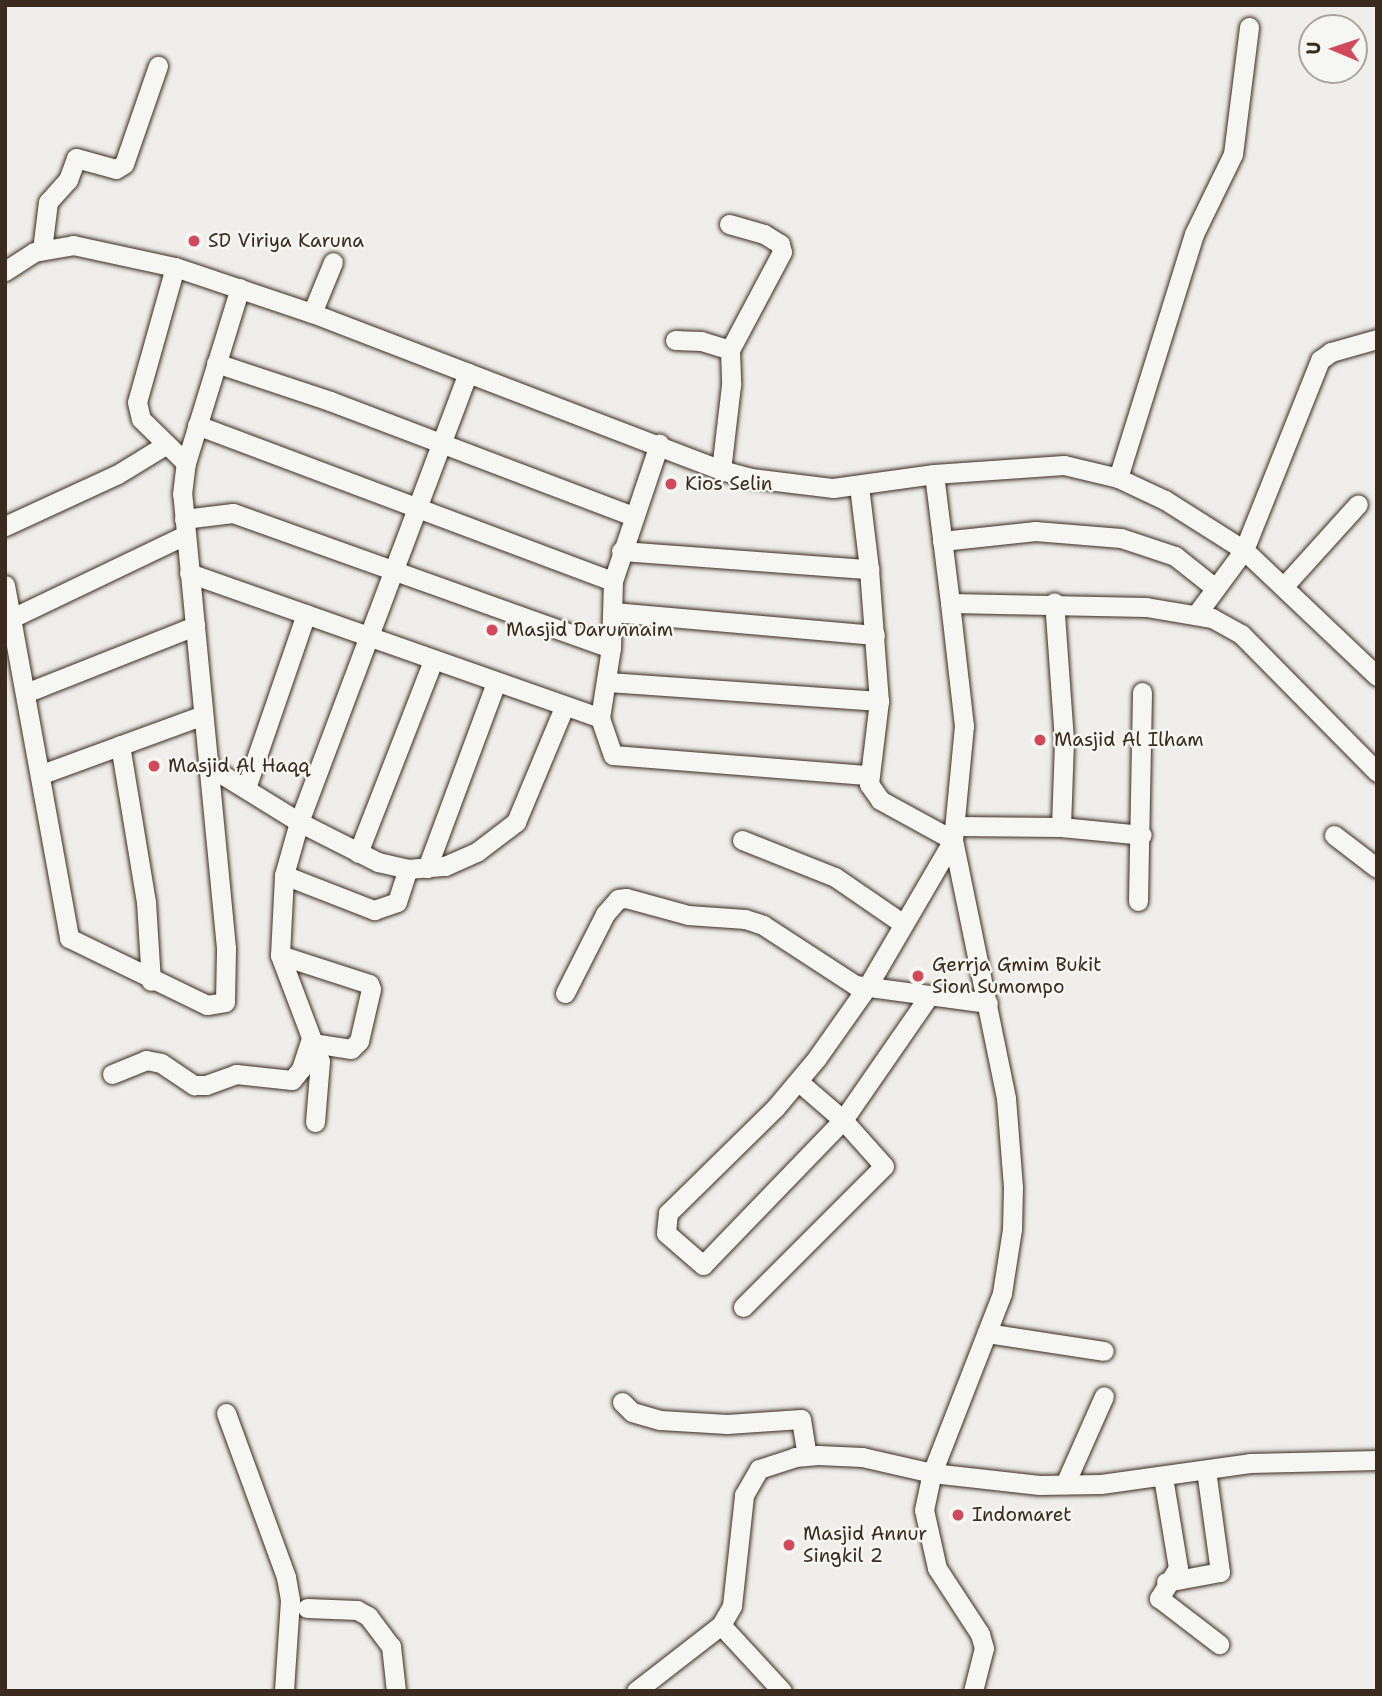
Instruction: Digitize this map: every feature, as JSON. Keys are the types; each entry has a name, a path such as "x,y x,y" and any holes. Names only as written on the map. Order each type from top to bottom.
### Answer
{"street":[{"path":"1118,478 1194,234 1233,154 1249,27"},
{"path":"42,250 48,202 68,180 76,158 116,169 124,164 158,66"},
{"path":"721,470 731,385 730,351 782,252 780,244 764,234 729,224"},
{"path":"5,271 42,250 73,245 175,267 312,313 721,470 794,486 859,486 933,474 1064,465 1118,478 1165,500 1244,550 1375,672"},
{"path":"312,313 333,262"},
{"path":"175,267 136,402 141,419 186,463"},
{"path":"5,586 42,774 69,938 151,981 207,1005 221,1004 229,998 211,767 203,715 184,527 186,463 240,288"},
{"path":"676,340 701,341 730,351"},
{"path":"1196,615 1214,587 1244,550 1320,360 1343,348 1377,340"},
{"path":"216,363 632,516"},
{"path":"315,1122 322,1074 280,955 284,875 299,822 372,637 416,508 468,373"},
{"path":"197,425 613,581"},
{"path":"5,526 118,474 167,444"},
{"path":"659,444 632,516 613,581 608,682 600,718 613,755 869,775"},
{"path":"933,474 964,726 954,833 966,920 988,1003 1006,1098 1013,1186 1008,1263 987,1333 932,1473 924,1510 937,1568 980,1634 984,1648 973,1691"},
{"path":"859,486 869,569 879,701 869,775 872,792 880,800 954,833 1061,827 1142,835"},
{"path":"1284,586 1358,504"},
{"path":"12,618 184,527 233,513 393,573 611,648"},
{"path":"942,541 1035,531 1121,538 1175,556 1214,587"},
{"path":"621,551 869,569"},
{"path":"189,573 600,718"},
{"path":"950,603 1054,602 1196,615 1241,634 1377,772"},
{"path":"1054,602 1064,740 1061,827"},
{"path":"613,612 875,635"},
{"path":"246,788 306,614"},
{"path":"27,692 195,626"},
{"path":"358,853 433,661"},
{"path":"284,875 374,911 397,902 417,869 496,682"},
{"path":"608,682 879,701"},
{"path":"1138,901 1142,835 1142,692"},
{"path":"211,767 299,822 358,853 417,869 462,860 516,822 564,707"},
{"path":"42,774 203,715"},
{"path":"120,745 146,902 151,981"},
{"path":"929,996 843,1120 703,1265 666,1233 668,1213 799,1082 867,987 954,833"},
{"path":"1334,835 1377,868"},
{"path":"742,841 835,877 902,923"},
{"path":"565,993 605,914 618,899 626,898 688,915 745,919 763,925 846,980 867,987 988,1003"},
{"path":"280,955 369,984 371,989 359,1041 351,1049 312,1041"},
{"path":"112,1074 146,1060 161,1063 194,1085 206,1085 236,1074 292,1080 301,1069 312,1041"},
{"path":"743,1307 882,1171 882,1160 843,1120 799,1082"},
{"path":"987,1333 1104,1351"},
{"path":"1065,1484 1104,1396"},
{"path":"622,1402 632,1412 660,1420 727,1424 801,1419 807,1455"},
{"path":"226,1413 286,1577 289,1600 284,1691"},
{"path":"636,1691 721,1625 732,1606 744,1495 752,1479 770,1463 807,1455 862,1457 932,1473 1065,1484 1163,1477 1250,1463 1377,1460"},
{"path":"1166,1583 1220,1572 1206,1470"},
{"path":"1163,1477 1178,1568 1166,1583 1160,1601 1219,1644"},
{"path":"307,1608 357,1610 368,1616 391,1646 396,1691"},
{"path":"721,1625 782,1691"}],"place":[{"name":"SD Viriya Karuna","path":"194,241"},
{"name":"Kios Selin","path":"671,484"},
{"name":"Masjid Darunnaim","path":"492,630"},
{"name":"Masjid Al Ilham","path":"1040,740"},
{"name":"Masjid Al Haqq","path":"154,766"},
{"name":"Gerrja Gmim Bukit Sion Sumompo","path":"918,976"},
{"name":"Indomaret","path":"958,1515"},
{"name":"Masjid Annur Singkil 2","path":"789,1545"}]}
